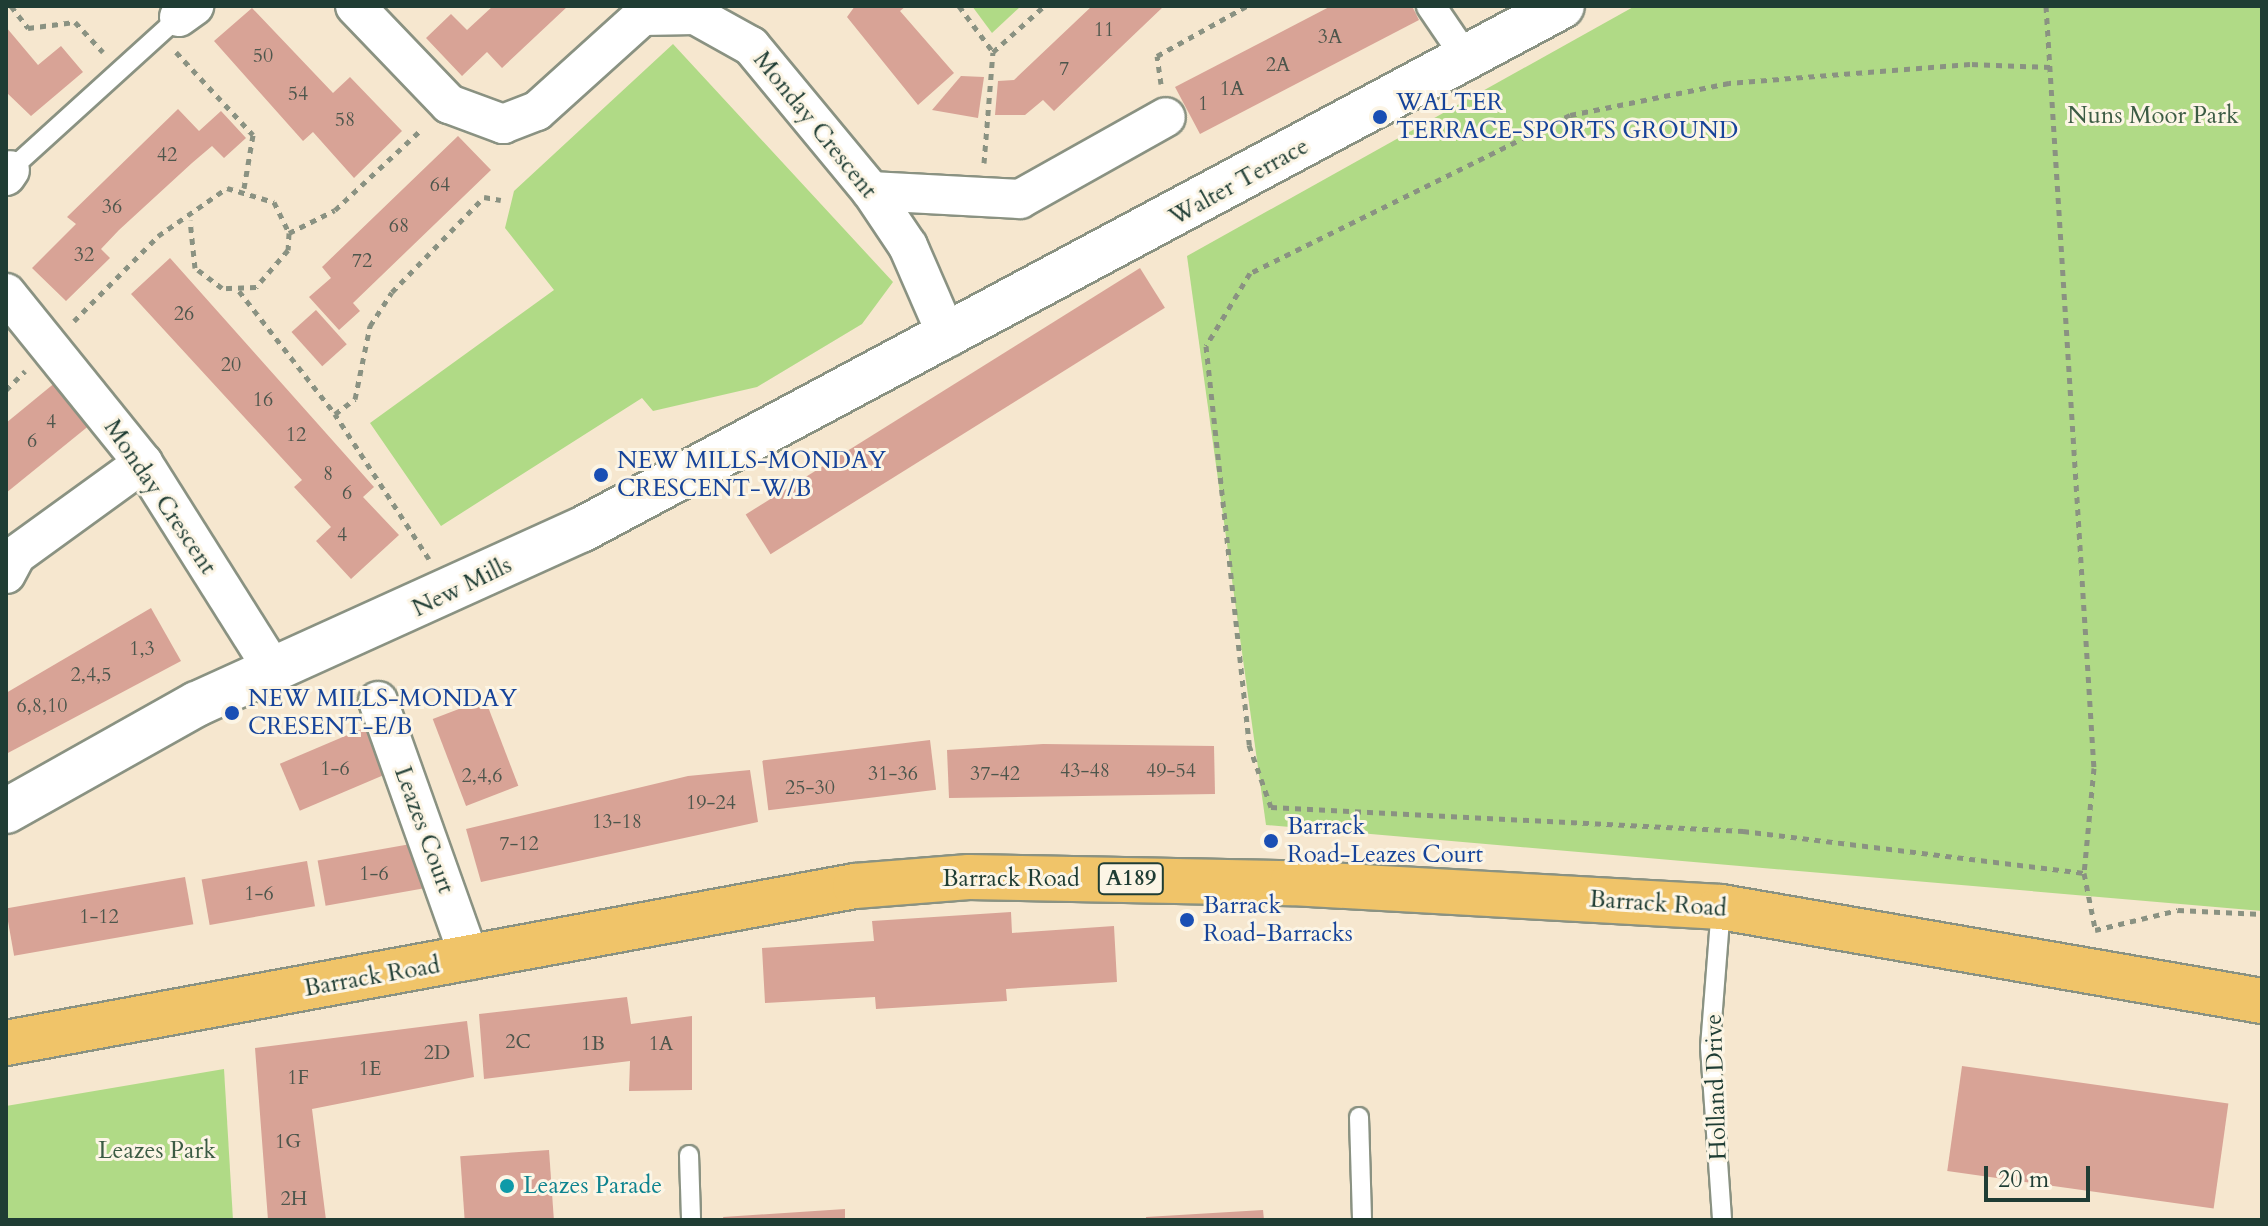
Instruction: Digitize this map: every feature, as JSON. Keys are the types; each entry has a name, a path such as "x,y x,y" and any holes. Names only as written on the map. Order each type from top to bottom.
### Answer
{"main road":[{"name":"Barrack Road","path":"6,1043 470,960 855,886 969,877 1292,883 1721,907 2262,1001"}],"street":[{"name":"Monday Crescent","path":"355,6 449,104 503,124 537,111 642,16 697,10 751,46 871,191 908,246 932,347"},
{"path":"1431,6 1465,56"},
{"name":"Walter Terrace","path":"932,347 1562,6"},
{"path":"871,191 1020,199 1166,117"},
{"name":"Monday Crescent","path":"6,293 143,463 274,671"},
{"name":"New Mills","path":"6,811 197,704 440,599 932,347"},
{"path":"6,574 16,555 143,463"},
{"name":"Leazes Court","path":"378,701 470,960"}],"lane":[{"path":"8,173 123,73 178,19"},
{"name":"Holland Drive","path":"1721,907 1710,1047 1722,1220"},
{"path":"1359,1117 1362,1220"},
{"path":"689,1155 691,1220"}],"path":[{"path":"11,6 28,28 75,22 123,73"},
{"path":"959,6 993,52 982,195"},
{"path":"993,52 1044,6"},
{"path":"1166,117 1157,56 1247,6"},
{"path":"2046,6 2094,768 2084,873 2095,928 2099,975"},
{"path":"178,19 253,135 244,188"},
{"path":"2050,67 1970,64 1729,83 1570,115 1250,273 1206,346 1249,745 1271,807 1743,831 2084,873"},
{"path":"289,233 335,210 449,104"},
{"path":"49,346 158,236 190,220 211,194 244,188 274,202 289,233 282,265 256,287 239,291"},
{"path":"335,414 355,399 370,326 392,292 484,197 501,200"},
{"path":"190,220 186,237 195,268 239,291 335,414 415,532 440,599"},
{"path":"2095,928 2178,910 2262,914"}],"green space":[{"path":"972,6 1021,6 992,33"},
{"name":"Nuns Moor Park","path":"1635,6 2262,6 2262,911 1266,825 1187,256"},
{"path":"673,44 893,282 862,324 757,387 653,411 642,398 441,526 370,423 554,290 505,228 514,191"},
{"name":"Leazes Park","path":"224,1069 233,1220 6,1220 6,1106"}],"building":[{"path":"493,6 568,6 502,68 487,52 462,76 426,38 451,14 467,30"},
{"path":"855,6 906,6 900,11 954,73 918,105 847,17"},
{"path":"1092,6 1164,6 1054,111 1043,100 1025,115 995,115 998,81 1014,80"},
{"path":"1331,6 1412,6 1419,20 1200,134 1175,87"},
{"path":"252,8 333,93 350,77 402,131 354,178 313,132 303,141 214,41"},
{"path":"6,27 38,65 61,46 83,72 31,116 6,92"},
{"path":"961,76 984,77 978,118 932,110"},
{"path":"178,109 199,131 221,111 246,138 224,158 212,146 192,163 101,249 110,258 66,301 32,268 76,224 67,217"},
{"path":"458,136 491,170 353,303 360,311 339,330 309,297 331,278 322,267"},
{"path":"170,258 374,487 363,497 399,535 351,579 316,541 331,527 294,487 302,480 131,294"},
{"path":"1140,268 1165,308 771,554 746,514"},
{"path":"316,310 347,344 322,366 291,332"},
{"path":"62,377 96,420 6,493 6,423"},
{"path":"151,608 181,661 6,754 6,693"},
{"path":"485,699 518,786 466,806 433,719"},
{"path":"371,725 391,772 300,811 280,764"},
{"path":"930,740 936,790 768,810 762,761"},
{"path":"1043,744 1214,746 1215,794 949,798 947,750"},
{"path":"750,770 758,822 481,882 466,829 688,776"},
{"path":"422,842 430,887 326,906 318,860"},
{"path":"307,861 315,906 210,925 202,880"},
{"path":"185,877 193,924 14,956 6,909"},
{"path":"1011,912 1012,933 1114,926 1117,982 1006,989 1007,1001 876,1009 875,997 765,1003 762,948 874,941 872,921"},
{"path":"627,997 631,1024 692,1016 692,1090 629,1091 630,1061 484,1079 479,1014"},
{"path":"467,1021 474,1077 312,1109 326,1220 268,1220 255,1048"},
{"path":"1962,1066 2228,1103 2214,1208 1947,1171"},
{"name":"Leazes Parade","path":"549,1150 554,1220 465,1220 460,1156"},
{"path":"845,1209 845,1220 724,1220 723,1217"},
{"path":"1263,1210 1264,1220 1146,1220 1146,1217"}],"place":[{"name":"WALTER TERRACE-SPORTS GROUND","path":"1380,117"},
{"name":"NEW MILLS-MONDAY CRESCENT-W/B","path":"601,475"},
{"name":"NEW MILLS-MONDAY CRESENT-E/B","path":"232,713"},
{"name":"Barrack Road-Leazes Court","path":"1271,841"},
{"name":"Barrack Road-Barracks","path":"1187,920"},
{"name":"Leazes Parade","path":"507,1186"}]}
